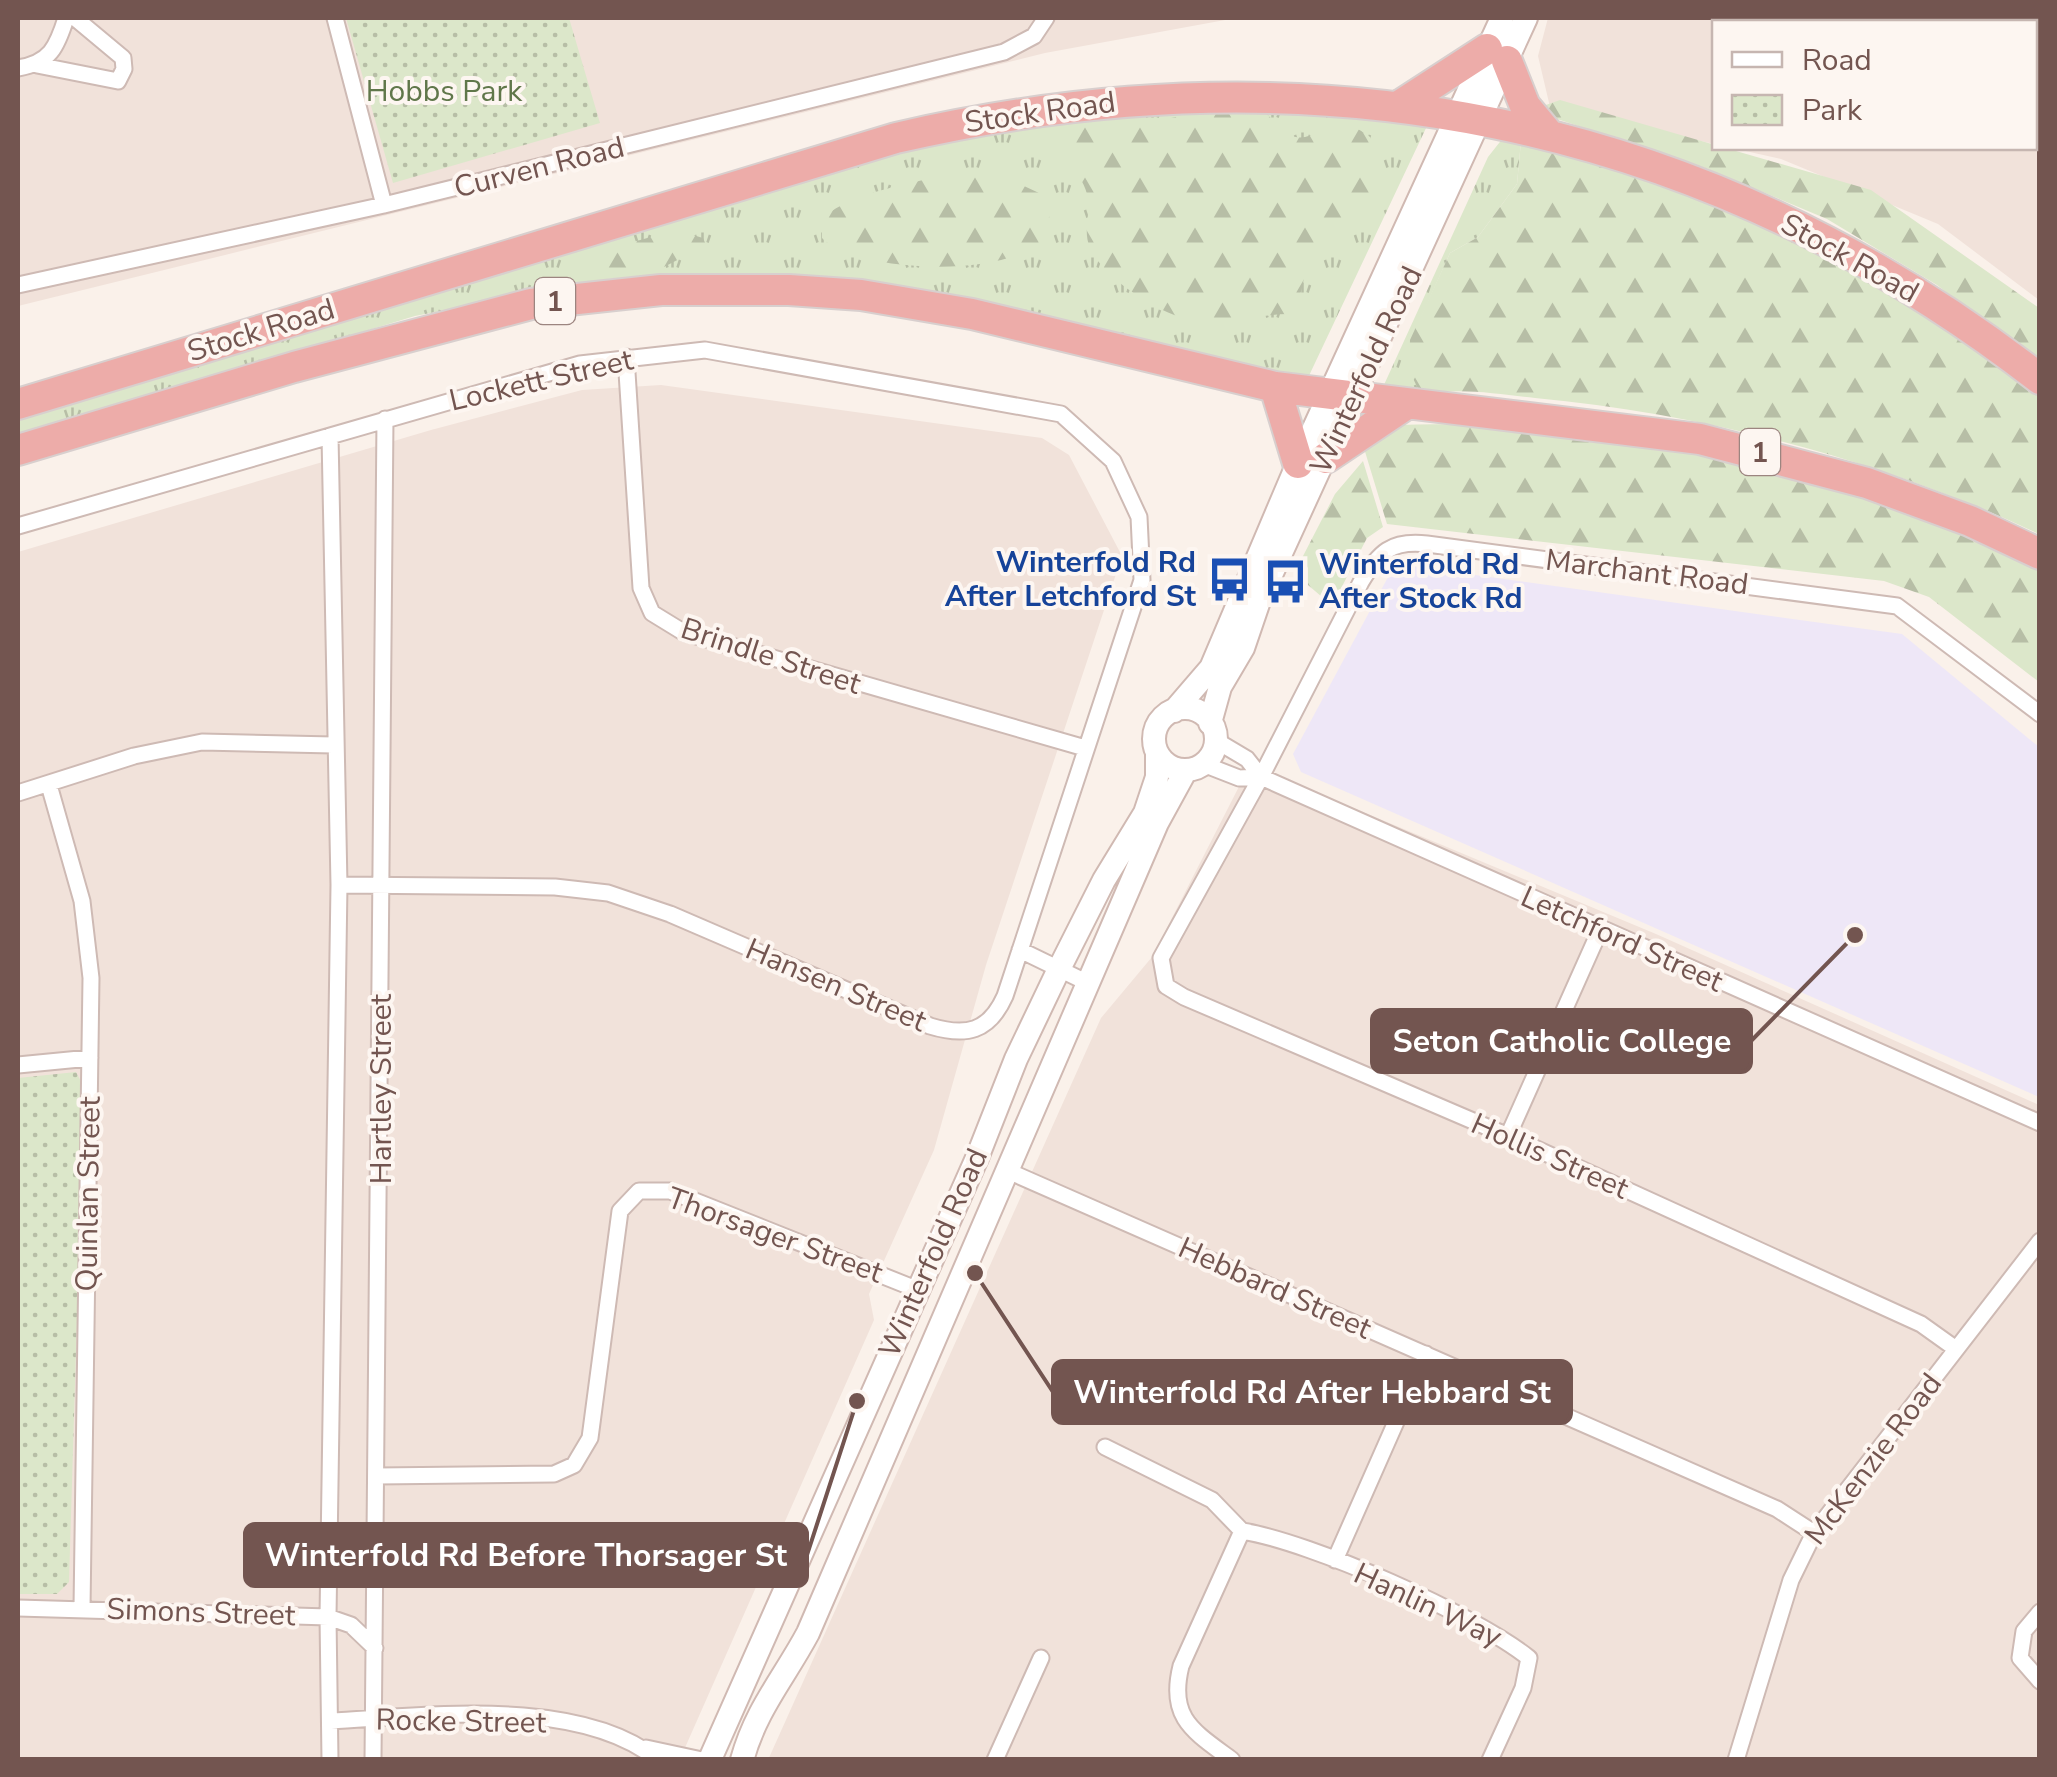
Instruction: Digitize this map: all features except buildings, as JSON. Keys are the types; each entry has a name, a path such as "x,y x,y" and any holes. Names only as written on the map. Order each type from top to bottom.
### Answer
{"highway":[{"path":"1399,106 1497,55 1525,106 1550,136"},
{"name":"Stock Road","path":"18,404 822,158 964,122 1080,103 1202,95 1332,98 1399,106 1550,136 1673,174 1821,238 1920,296 2040,379"},
{"name":"Stock Road","path":"18,450 467,318 532,304 661,290 789,290 911,303 1275,387 1405,405 1638,428 1760,452 1925,504 2040,554"},
{"path":"1275,387 1312,461 1405,405"}],"main road":[{"name":"Winterfold Road","path":"1497,55 1502,18"},
{"name":"Winterfold Road","path":"1174,711 1211,668 1312,461 1497,55 1526,18"},
{"name":"Winterfold Road","path":"1213,731 1220,688 1243,648 1312,461"},
{"path":"1190,709 1213,731 1195,767 1169,766 1157,753 1156,727 1174,711 1190,709"},
{"name":"Winterfold Road","path":"719,1759 742,1695 916,1288 1059,969 1104,880 1145,813 1157,777 1157,753"},
{"name":"Winterfold Road","path":"719,1759 789,1668 808,1632 1156,822 1195,767"}],"street":[{"path":"37,65 56,49 66,18"},
{"path":"18,68 37,65 118,81 124,69 122,58 74,18"},
{"path":"335,18 384,205"},
{"name":"Curven Road","path":"18,285 384,205 1004,52 1034,36 1046,18"},
{"name":"Lockett Street","path":"18,526 580,364 705,350 1061,414 1113,461 1140,517 1142,580"},
{"name":"Brindle Street","path":"626,357 641,588 652,613 683,632 1084,748"},
{"name":"Hartley Street","path":"373,1760 385,418"},
{"name":"Hartley Street","path":"330,436 333,745 339,884 328,1616 330,1760"},
{"name":"Marchant Road","path":"1161,958 1261,778 1374,560 1390,546 1411,542 1897,606 2040,714"},
{"name":"Hansen Street","path":"339,884 578,888 627,898 930,1026 959,1034 992,1020 1020,950 1142,580"},
{"name":"Letchford Street","path":"1213,731 1246,759 1261,778"},
{"path":"18,793 134,756 202,742 333,745"},
{"name":"Letchford Street","path":"1195,767 1239,778 1261,778 2040,1123"},
{"name":"Quinlan Street","path":"49,785 82,901 91,978 82,1608"},
{"path":"1508,1136 1600,930"},
{"path":"1020,950 1088,983"},
{"name":"Hollis Street","path":"1161,958 1166,986 1184,997 1508,1136 1920,1324 1956,1349"},
{"path":"18,1065 90,1058"},
{"name":"Hebbard Street","path":"1008,1171 1777,1509 1814,1532"},
{"name":"Thorsager Street","path":"378,1476 554,1474 574,1465 590,1438 620,1211 639,1190 670,1191 916,1288"},
{"name":"McKenzie Road","path":"1736,1760 1791,1580 1814,1532 2040,1241"},
{"name":"Hanlin Way","path":"1334,1560 1426,1354"},
{"path":"1105,1447 1212,1500 1242,1530 1181,1666 1176,1688 1176,1703 1194,1732 1232,1760"},
{"name":"Hanlin Way","path":"1242,1530 1272,1536 1334,1560 1501,1635 1529,1658 1523,1688 1490,1760"},
{"name":"Simons Street","path":"18,1608 328,1616 350,1625 374,1648"},
{"path":"2040,1612 2024,1631 2020,1658 2040,1681"},
{"path":"995,1760 1041,1658"},
{"name":"Rocke Street","path":"331,1721 538,1718 600,1729 652,1754 719,1759"}],"shaded area":[{"path":"18,18 1236,18 1045,53 18,306"},
{"path":"1548,18 2039,18 2039,300 1938,224 1781,159 1741,150 2037,150 2037,20 1712,20 1712,144 1550,107 1538,56"},
{"path":"661,385 1042,438 1069,455 1122,556 986,965 934,1150 869,1294 874,1320 680,1759 18,1760 18,552 431,430 582,390"},
{"path":"1402,565 1902,634 2039,747 2039,1097 1301,772 1293,754 1387,579"},
{"path":"1250,765 1656,934 2039,1105 2039,1759 768,1760 1101,1018 1152,957"}],"green space":[{"name":"Hobbs Park","path":"346,18 569,18 600,123 393,183"},
{"path":"1560,100 1712,144 1712,150 1733,150 1871,190 2039,308 2039,365 1937,285 1827,219 1708,169 1545,115 1543,106"},
{"path":"1256,107 1427,126 1306,382 833,279 663,276 607,279 415,316 18,436 18,417 895,152 978,131"},
{"path":"1198,112 1264,112 1285,132 1298,137 1343,125 1370,137 1384,195 1379,207 1358,228 1316,239 1299,297 1289,314 1212,324 1196,322 1161,309 1125,287 1090,248 1084,185 1044,130 1048,125 1128,116 1162,120"},
{"path":"1503,138 1521,141 1517,184 1478,237 1450,253 1411,340 1421,395 1383,387 1488,157"},
{"path":"1521,141 1724,204 1849,265 2039,392 2039,534 1856,463 1729,429 1600,405 1463,391 1421,395 1409,370 1410,340 1450,253 1478,237 1517,184"},
{"path":"958,174 1009,179 1039,193 1049,223 1037,244 1008,258 969,265 924,266 881,262 845,252 822,238 822,220 847,203 885,189"},
{"path":"676,230 703,238 706,245 662,268 593,277 581,263 590,254"},
{"path":"1398,425 1558,431 1727,458 1892,505 1969,535 2039,569 2039,682 1929,597 1884,581 1387,524 1363,445"},
{"path":"1363,461 1383,527 1367,538 1333,604 1308,585 1308,568 1302,558 1335,494"},
{"path":"76,1072 84,1087 69,1582 57,1594 18,1594 18,1078"}],"place":[{"name":"Winterfold Rd After Letchford St","path":"1229,579"},
{"name":"Winterfold Rd After Stock Rd","path":"1286,581"},
{"name":"Seton Catholic College","path":"1855,935"},
{"name":"Winterfold Rd After Hebbard St","path":"975,1273"},
{"name":"Winterfold Rd Before Thorsager St","path":"857,1401"}]}
